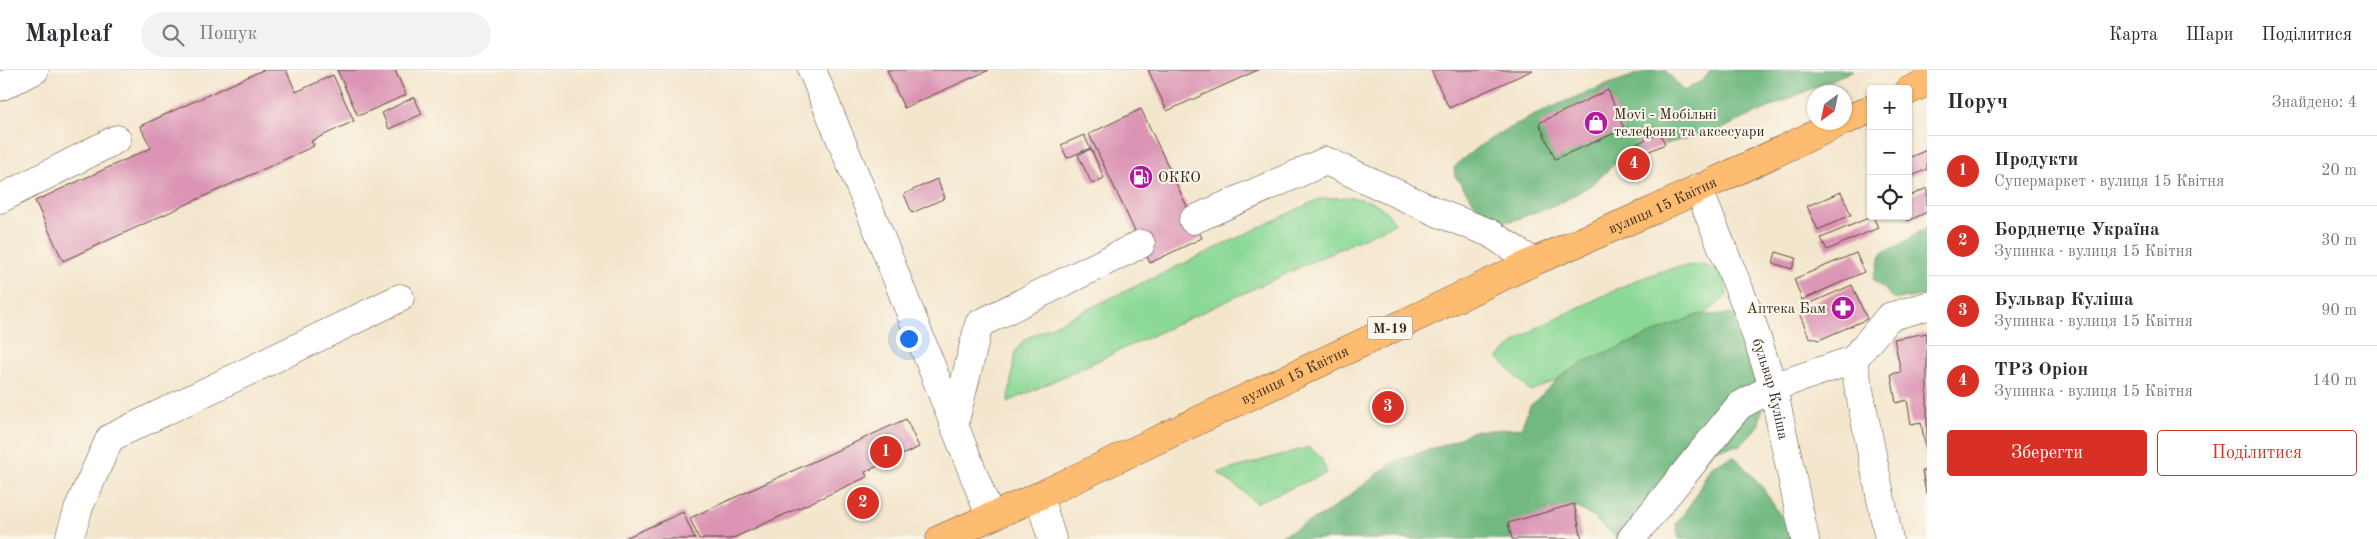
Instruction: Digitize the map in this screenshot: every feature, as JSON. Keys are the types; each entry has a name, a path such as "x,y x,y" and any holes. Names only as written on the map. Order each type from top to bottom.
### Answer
{"highway":[{"path":"1912,89 1927,82"},
{"name":"вулиця 15 Квітня","path":"1852,118 1867,111"},
{"name":"вулиця 15 Квітня","path":"940,539 1039,496 1533,262 1654,210 1825,130"}],"street":[{"path":"0,87 36,70"},
{"path":"812,70 879,233 990,516"},
{"path":"0,198 117,140"},
{"path":"1193,220 1326,161 1441,214 1490,232 1533,262"},
{"name":"бульвар Куліша","path":"1698,188 1748,311 1773,387 1805,539"},
{"path":"954,425 979,324 1140,244"},
{"path":"69,539 79,507 110,438 400,298"},
{"path":"1631,539 1739,406 1773,387 1853,360 1889,317 1927,306"},
{"path":"1853,360 1888,539"},
{"path":"1039,496 1052,539"}],"green space":[{"path":"1653,70 1665,70 1684,91 1703,80 1711,70 1854,70 1820,85 1807,85 1807,91 1721,129 1624,155 1593,184 1562,202 1512,221 1494,221 1481,212 1455,176 1454,168 1470,153 1518,123 1547,109 1631,76"},
{"path":"1346,197 1375,203 1385,210 1396,223 1008,402 1015,352 1025,339 1319,199"},
{"path":"1927,227 1927,295 1895,300 1873,279 1882,252 1901,244"},
{"path":"1700,264 1724,273 1727,296 1708,312 1678,329 1530,391 1498,358 1514,343 1538,327 1634,281 1668,269"},
{"path":"1730,314 1756,326 1770,379 1758,427 1741,445 1716,449 1641,528 1615,536 1594,518 1578,508 1547,510 1529,539 1275,539 1325,514 1395,461 1449,443 1474,431 1521,428 1530,406 1562,375 1590,359 1697,315"},
{"path":"1309,447 1321,458 1327,473 1255,503 1243,491 1218,473"},
{"path":"1734,456 1763,488 1790,531 1791,539 1679,539 1676,524 1693,500 1711,466"}],"building":[{"path":"263,70 286,70 296,92 333,75 354,121 311,141 314,146 63,261 35,201 151,148 140,126"},
{"path":"337,70 395,70 406,95 358,116"},
{"path":"887,70 989,70 904,108"},
{"path":"1148,70 1258,70 1167,111"},
{"path":"1431,70 1533,70 1449,108"},
{"path":"1608,90 1624,129 1555,159 1539,123"},
{"path":"414,97 422,114 389,129 382,113"},
{"name":"ОККО","path":"1141,109 1202,238 1150,263 1089,134"},
{"path":"1660,133 1665,144 1641,155 1636,144"},
{"path":"1084,135 1090,148 1067,158 1061,145"},
{"path":"1091,149 1104,178 1092,184 1078,155"},
{"path":"1927,150 1927,169 1912,176 1912,175 1912,156"},
{"path":"937,179 945,198 912,213 904,194"},
{"path":"1927,188 1927,212 1912,219 1912,195"},
{"path":"1841,192 1851,215 1818,230 1807,206"},
{"path":"1867,219 1875,220 1878,228 1827,250 1821,238"},
{"path":"1776,252 1796,258 1792,269 1773,263"},
{"path":"1856,253 1864,272 1802,300 1794,279"},
{"path":"1852,285 1867,319 1819,340 1809,337 1800,315 1804,306"},
{"path":"1927,333 1926,451 1921,422 1911,424 1907,400 1896,403 1891,374 1901,372 1894,339"},
{"path":"906,419 919,447 865,472 867,477 731,539 699,539 690,518"},
{"path":"1922,471 1927,471 1927,493 1926,493"},
{"path":"1574,504 1582,539 1512,539 1508,523"},
{"path":"683,512 695,539 623,539"}],"place":[{"name":"Movi - Мобільні телефони та аксесуари","path":"1596,123"},
{"name":"ТРЗ Оріон","path":"1634,164"},
{"name":"ОККО","path":"1141,177"},
{"name":"Аптека Бам","path":"1843,308"},
{"name":"Бульвар Куліша","path":"1388,407"},
{"name":"Продукти","path":"886,452"},
{"name":"Борднетце Україна","path":"863,503"}]}
